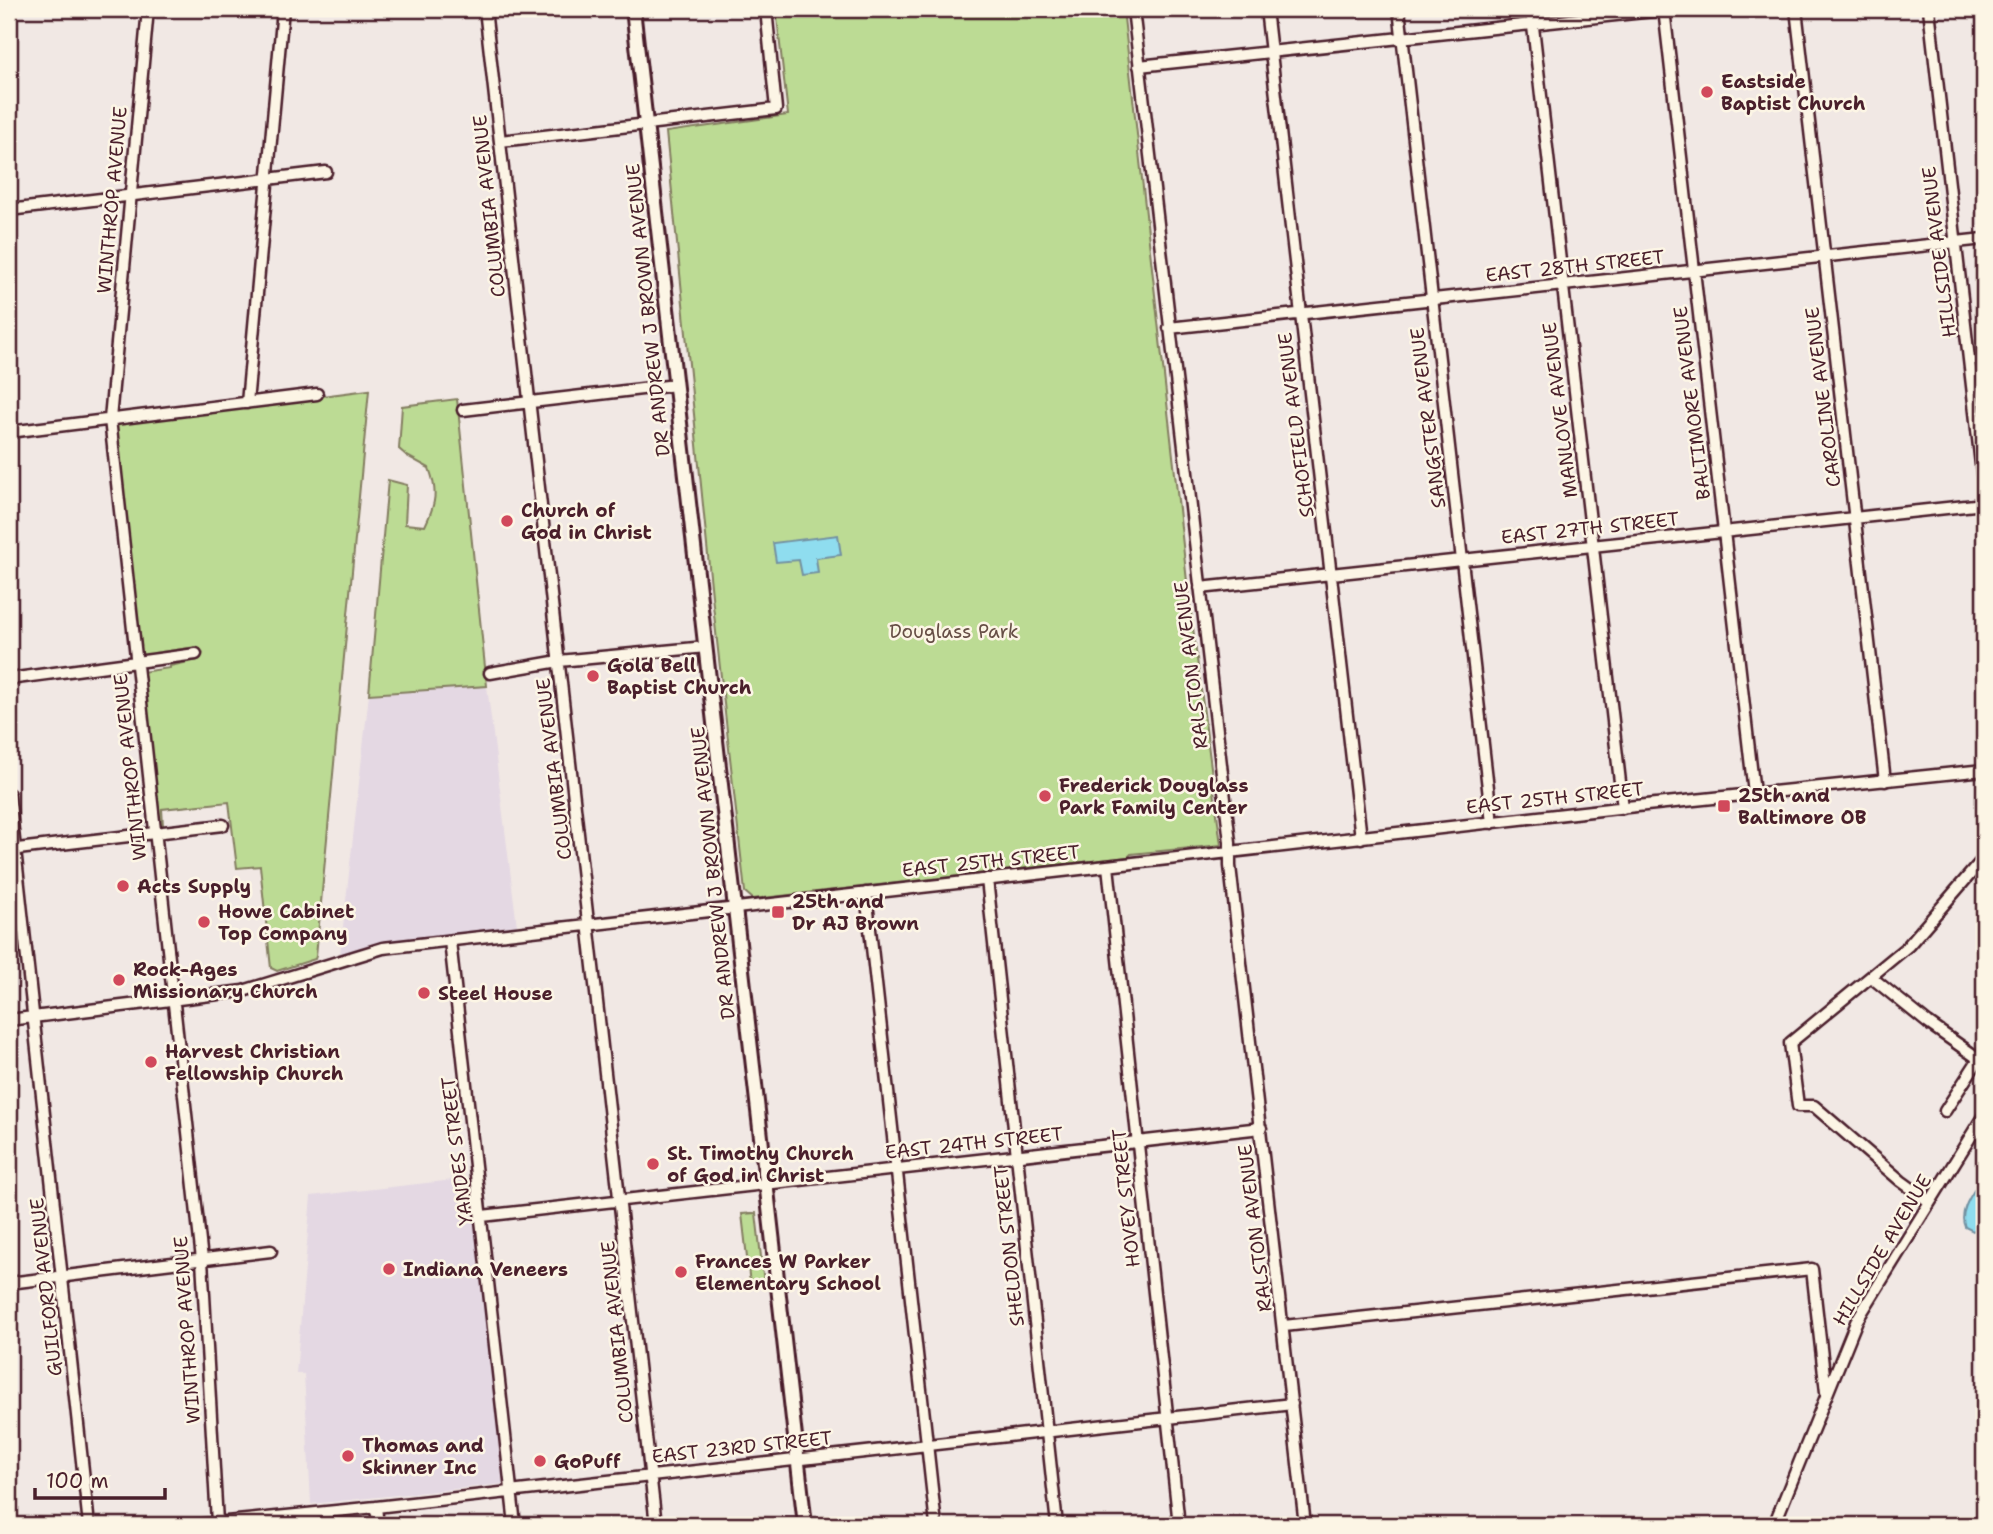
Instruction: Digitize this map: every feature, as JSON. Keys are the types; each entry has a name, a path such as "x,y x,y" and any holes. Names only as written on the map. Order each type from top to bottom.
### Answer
{"main road":[{"name":"DR ANDREW J BROWN AVENUE","path":"634,9 805,1525"}],"street":[{"path":"9,32 11,9"},
{"name":"WINTHROP AVENUE","path":"148,9 110,419 202,1260 217,1522"},
{"path":"247,403 284,9"},
{"name":"COLUMBIA AVENUE","path":"485,9 656,1525"},
{"path":"500,141 776,109 766,9"},
{"name":"RALSTON AVENUE","path":"1133,9 1305,1525"},
{"name":"SCHOFIELD AVENUE","path":"1266,9 1361,838"},
{"name":"SANGSTER AVENUE","path":"1399,9 1492,823"},
{"name":"MANLOVE AVENUE","path":"1531,9 1623,808"},
{"name":"BALTIMORE AVENUE","path":"1664,9 1754,793"},
{"path":"1139,66 1672,9"},
{"name":"CAROLINE AVENUE","path":"1796,9 1885,780"},
{"name":"HILLSIDE AVENUE","path":"1929,9 1984,491"},
{"path":"9,211 326,172"},
{"name":"EAST 28TH STREET","path":"1169,328 1984,239"},
{"path":"463,410 676,384"},
{"path":"9,432 317,394"},
{"name":"EAST 27TH STREET","path":"1200,588 1984,504"},
{"path":"489,673 559,661 706,647"},
{"path":"9,679 196,654"},
{"name":"EAST 25TH STREET","path":"9,1020 243,991 373,950 1754,793 1984,770"},
{"name":"GUILFORD AVENUE","path":"9,794 12,849 63,1276 89,1525"},
{"path":"12,849 223,825"},
{"path":"1930,1202 1901,1181 1814,1106 1798,1107 1790,1043 1908,946 1984,858"},
{"name":"HOVEY STREET","path":"1108,866 1179,1525"},
{"name":"SHELDON STREET","path":"987,879 1058,1525"},
{"path":"866,893 936,1525"},
{"name":"YANDES STREET","path":"450,941 515,1525"},
{"path":"1871,977 1982,1055 1945,1111"},
{"name":"HILLSIDE AVENUE","path":"1774,1525 1857,1320 1984,1115"},
{"name":"EAST 24TH STREET","path":"482,1216 1261,1128"},
{"path":"9,1283 271,1251"},
{"path":"1284,1326 1812,1269 1826,1392"},
{"name":"EAST 23RD STREET","path":"196,1525 1292,1404"},
{"path":"376,1507 378,1525"}],"shaded area":[{"path":"487,686 517,926 372,944 340,954 369,694"},
{"path":"471,1178 503,1484 311,1504 304,1374 296,1374 311,1196"}],"green space":[{"name":"Douglass Park","path":"776,9 1123,9 1187,581 1221,845 753,899 745,892 712,596 666,132 788,115"},
{"path":"369,390 316,956 315,959 277,971 271,968 260,866 237,868 229,802 162,809 163,826 159,826 141,672 198,660 197,647 155,653 154,656 140,653 115,426 119,425 119,422"},
{"path":"457,399 487,686 369,694 388,480 407,485 405,524 425,526 435,497 429,468 399,449 402,406"},
{"path":"756,1213 764,1283 750,1284 742,1214"}],"water":[{"path":"838,535 841,555 816,558 818,573 802,575 799,560 776,562 773,543"},
{"path":"1984,1174 1984,1213 1979,1228 1973,1231 1965,1227 1963,1214"}],"place":[{"name":"Eastside Baptist Church","path":"1707,92"},
{"name":"Church of God in Christ","path":"507,521"},
{"name":"Gold Bell Baptist Church","path":"593,676"},
{"name":"Frederick Douglass Park Family Center","path":"1045,796"},
{"name":"25th and Baltimore OB","path":"1724,806"},
{"name":"Acts Supply","path":"123,886"},
{"name":"25th and Dr AJ Brown","path":"778,912"},
{"name":"Howe Cabinet Top Company","path":"204,922"},
{"name":"Rock-Ages Missionary Church","path":"119,980"},
{"name":"Steel House","path":"424,993"},
{"name":"Harvest Christian Fellowship Church","path":"151,1062"},
{"name":"St. Timothy Church of God in Christ","path":"653,1164"},
{"name":"Indiana Veneers","path":"389,1269"},
{"name":"Frances W Parker Elementary School","path":"681,1272"},
{"name":"Thomas and Skinner Inc","path":"348,1456"},
{"name":"GoPuff","path":"540,1461"}]}
